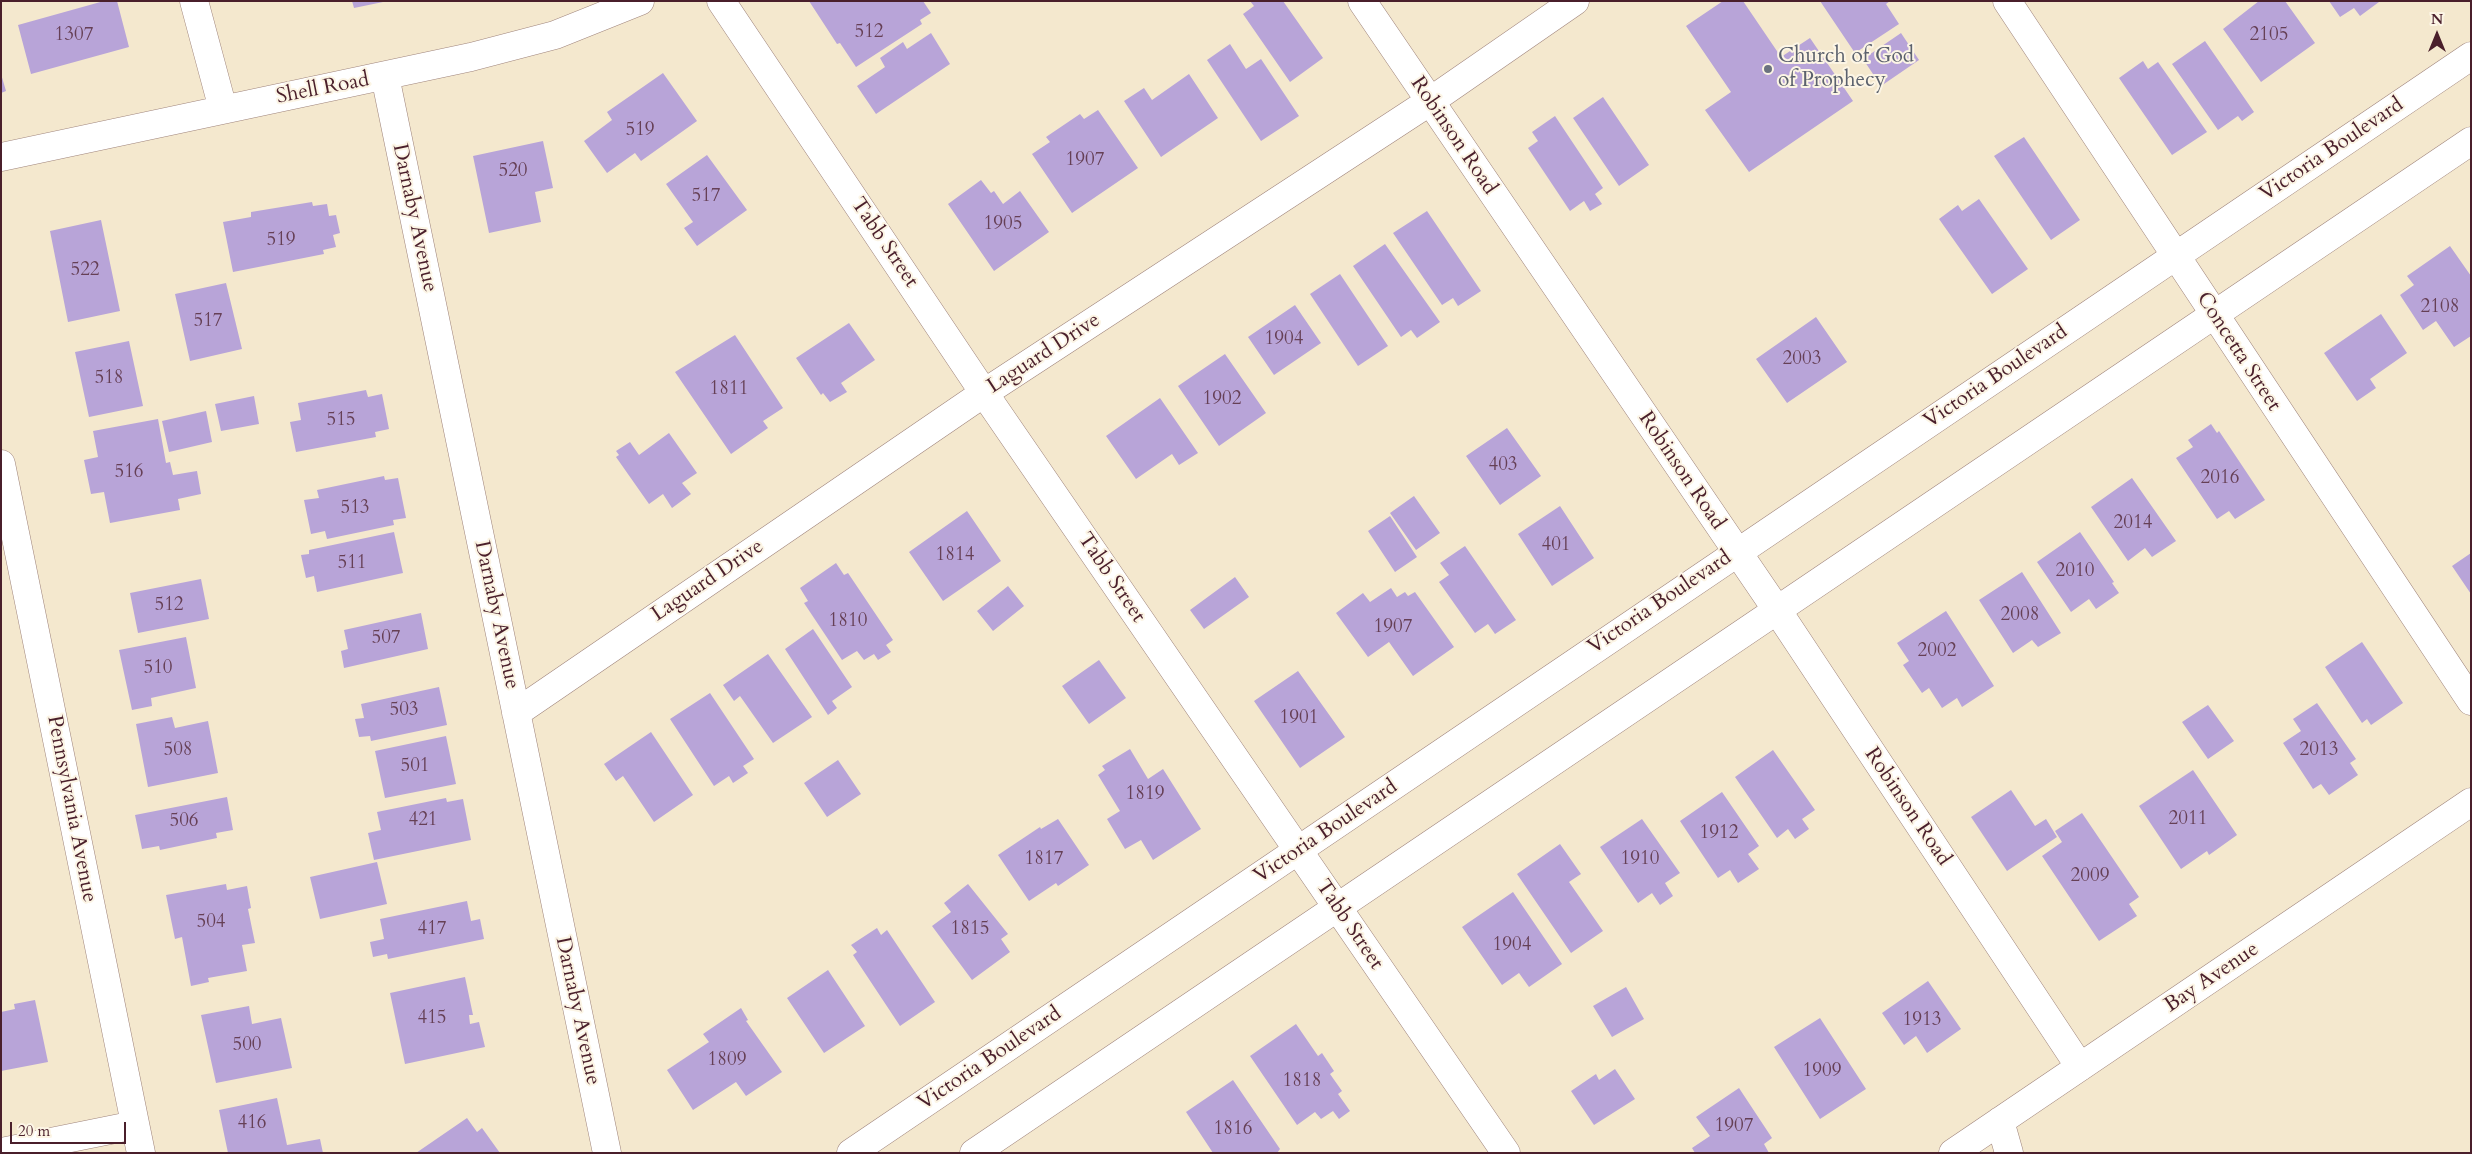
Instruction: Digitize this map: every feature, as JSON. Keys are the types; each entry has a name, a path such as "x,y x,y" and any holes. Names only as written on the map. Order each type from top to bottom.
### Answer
{"street":[{"path":"194,1 223,109"},
{"name":"Shell Road","path":"1,157 471,57 555,35 640,1"},
{"name":"Tabb Street","path":"721,1 984,393 1506,1153"},
{"name":"Robinson Road","path":"1362,1 1777,610 2080,1067"},
{"name":"Laguard Drive","path":"516,713 984,393 1430,102 1575,1"},
{"name":"Concetta Street","path":"2007,1 2214,316 2471,701"},
{"name":"Victoria Boulevard","path":"851,1153 2471,56"},
{"name":"Darnaby Avenue","path":"385,76 606,1153"},
{"path":"974,1153 2471,141"},
{"name":"Pennsylvania Avenue","path":"1,464 141,1153"},
{"name":"Bay Avenue","path":"1953,1153 2471,802"},
{"path":"2000,1121 2008,1153"},
{"path":"1,1152 135,1125"}],"building":[{"path":"104,1 117,1 129,47 31,74 18,25"},
{"path":"352,1 383,1 383,2 354,8"},
{"path":"809,1 923,1 931,13 920,20 922,24 856,67 840,43 837,44"},
{"path":"1250,1 1283,1 1323,58 1290,82 1243,14 1254,6"},
{"path":"1723,1 1743,1 1781,57 1810,38 1853,101 1749,172 1705,110 1731,92 1686,26"},
{"path":"1820,1 1890,1 1886,4 1899,24 1855,53"},
{"path":"2259,1 2285,1 2315,43 2261,82 2223,29"},
{"path":"2329,1 2379,2 2360,16 2354,8 2340,17"},
{"path":"931,33 950,64 876,114 857,86 885,67 880,58 903,42 907,49"},
{"path":"1901,33 1919,60 1881,86 1863,59"},
{"path":"2205,41 2254,112 2242,121 2238,116 2218,130 2172,64"},
{"path":"1230,44 1246,69 1261,59 1299,116 1261,141 1207,60"},
{"path":"2143,61 2148,69 2158,62 2207,132 2172,155 2119,78"},
{"path":"663,73 697,121 641,161 635,153 607,173 584,141 612,120 607,112"},
{"path":"1,74 6,91 1,93"},
{"path":"1189,74 1218,118 1161,157 1124,101 1144,88 1152,100"},
{"path":"1603,97 1649,165 1619,186 1573,118"},
{"path":"1098,110 1138,168 1072,213 1032,154 1050,142 1046,137 1080,114 1084,119"},
{"path":"1555,116 1603,188 1595,194 1602,204 1590,211 1584,201 1570,211 1528,148 1538,141 1532,132"},
{"path":"2024,137 2080,220 2051,240 1994,156"},
{"path":"543,141 553,188 535,192 541,222 489,233 473,156"},
{"path":"707,155 747,210 697,246 684,228 693,222 666,184"},
{"path":"981,180 991,193 994,191 1003,204 1020,191 1049,232 994,271 948,204"},
{"path":"1979,199 2028,269 1992,294 1939,219 1958,205 1962,211"},
{"path":"312,202 313,206 327,204 329,216 336,215 340,233 333,235 336,247 323,250 324,254 233,272 223,222 251,217 251,212"},
{"path":"1427,211 1481,291 1458,306 1453,298 1442,305 1393,233"},
{"path":"101,220 120,311 68,322 50,231"},
{"path":"1385,244 1440,322 1417,338 1411,330 1401,337 1353,266"},
{"path":"2450,246 2471,276 2471,336 2454,347 2436,321 2423,330 2400,295 2414,285 2407,276"},
{"path":"1340,274 1388,346 1358,366 1310,294"},
{"path":"226,283 242,349 190,361 175,294"},
{"path":"1295,305 1321,343 1274,375 1248,337"},
{"path":"2381,314 2407,353 2370,379 2376,388 2357,401 2324,353"},
{"path":"1816,317 1847,362 1787,403 1756,359"},
{"path":"849,323 875,360 841,383 847,392 830,402 823,393 821,395 796,358"},
{"path":"735,335 783,408 763,421 768,428 731,454 675,372"},
{"path":"129,341 143,406 89,417 75,352"},
{"path":"1225,354 1266,413 1219,446 1178,386"},
{"path":"366,390 368,397 382,394 389,429 375,432 376,437 296,452 290,422 301,420 298,403"},
{"path":"254,396 259,424 221,431 215,404"},
{"path":"1160,398 1198,453 1179,465 1172,454 1136,479 1106,436"},
{"path":"206,411 212,442 169,452 162,421"},
{"path":"158,419 166,463 170,462 173,475 197,471 201,494 178,499 180,510 110,523 104,492 91,494 84,460 98,457 93,431"},
{"path":"2211,424 2217,433 2219,431 2265,500 2235,519 2229,511 2217,519 2176,458 2193,447 2188,440"},
{"path":"1507,428 1541,476 1500,505 1466,456"},
{"path":"669,433 697,473 682,483 691,494 672,508 663,494 649,504 616,457 619,455 616,451 630,442 639,455"},
{"path":"384,476 385,480 398,478 406,518 393,520 394,525 327,539 325,531 311,534 304,500 319,498 317,490"},
{"path":"2132,478 2176,541 2152,557 2145,548 2128,561 2091,507"},
{"path":"1414,496 1440,533 1416,550 1390,513"},
{"path":"1560,506 1594,558 1552,586 1518,534"},
{"path":"967,511 1001,561 943,601 909,552"},
{"path":"1390,516 1417,557 1395,572 1368,531"},
{"path":"394,532 403,573 317,592 314,576 306,578 301,555 309,554 309,550"},
{"path":"2080,532 2114,582 2112,583 2119,593 2096,609 2089,599 2071,612 2037,562"},
{"path":"1465,546 1516,620 1495,634 1488,624 1475,633 1439,582 1449,575 1440,563"},
{"path":"2471,553 2471,594 2452,566"},
{"path":"836,563 844,575 848,573 893,640 886,645 891,652 878,660 874,654 864,660 857,651 842,660 804,603 808,601 800,588"},
{"path":"2022,572 2061,633 2038,647 2032,640 2013,653 1979,600"},
{"path":"1235,577 1249,597 1204,629 1190,610"},
{"path":"201,579 209,619 138,633 130,593"},
{"path":"1008,586 1024,606 993,631 977,611"},
{"path":"1391,588 1397,597 1405,592 1408,596 1415,592 1454,647 1413,676 1389,642 1368,657 1336,613 1363,593 1370,602"},
{"path":"1946,611 1994,686 1962,707 1957,698 1942,708 1929,688 1922,693 1903,665 1909,661 1897,643"},
{"path":"421,613 428,649 344,668 341,651 348,649 344,630"},
{"path":"813,629 852,687 832,701 837,708 828,715 785,649"},
{"path":"186,637 196,688 151,698 152,706 132,710 119,650"},
{"path":"2362,642 2403,703 2371,725 2367,719 2362,723 2325,667"},
{"path":"768,654 812,717 773,743 740,696 734,701 723,685"},
{"path":"1099,660 1126,698 1089,724 1062,686"},
{"path":"1298,671 1345,737 1300,768 1254,701"},
{"path":"439,687 447,725 371,741 370,736 359,737 355,719 364,718 361,704"},
{"path":"710,693 754,759 743,766 748,773 733,783 729,776 714,786 670,719"},
{"path":"2317,703 2356,759 2350,763 2358,775 2329,795 2321,784 2313,789 2283,743 2301,731 2293,719"},
{"path":"2208,705 2234,741 2208,759 2182,722"},
{"path":"172,717 175,728 208,721 218,773 148,787 136,724"},
{"path":"651,732 693,795 654,822 623,776 616,781 604,764"},
{"path":"446,736 456,784 385,798 375,751"},
{"path":"1130,749 1148,779 1163,769 1201,829 1153,860 1141,840 1125,849 1107,819 1120,811 1098,775 1105,770 1102,766"},
{"path":"1773,750 1815,810 1802,819 1809,829 1795,839 1788,829 1777,838 1735,777"},
{"path":"838,760 861,794 827,817 804,783"},
{"path":"2193,770 2237,835 2209,855 2207,851 2181,869 2139,806"},
{"path":"2011,790 2035,826 2046,819 2057,837 2007,871 1971,817"},
{"path":"1722,792 1759,846 1748,854 1759,869 1738,883 1730,870 1718,878 1680,821"},
{"path":"227,797 233,830 216,833 217,838 160,850 159,846 142,849 135,815"},
{"path":"446,798 447,802 463,799 471,840 374,860 368,833 381,830 377,812"},
{"path":"2082,813 2139,897 2129,904 2137,916 2099,941 2042,856 2062,842 2055,831"},
{"path":"1058,819 1089,865 1058,886 1056,883 1029,901 998,855 1040,827 1041,829"},
{"path":"1642,819 1680,873 1665,883 1673,896 1660,905 1652,893 1638,903 1600,847"},
{"path":"1560,844 1581,874 1569,882 1603,931 1571,953 1517,874"},
{"path":"377,862 387,904 320,919 310,877"},
{"path":"226,884 227,890 247,886 251,908 248,909 255,943 242,945 247,971 208,978 209,982 191,986 182,937 175,939 166,895"},
{"path":"968,884 1008,934 1001,939 1010,952 972,980 932,926 951,912 944,903"},
{"path":"1513,892 1562,964 1529,987 1519,973 1502,985 1462,927"},
{"path":"467,901 471,921 480,919 484,939 388,959 387,954 373,957 370,942 384,939 380,919"},
{"path":"877,928 881,935 887,930 935,1002 900,1026 853,955 857,952 851,945"},
{"path":"828,970 865,1026 824,1053 787,998"},
{"path":"465,977 473,1015 469,1015 470,1024 479,1022 485,1047 405,1064 390,993"},
{"path":"1928,981 1961,1029 1927,1053 1916,1036 1904,1045 1882,1013"},
{"path":"1626,987 1644,1019 1612,1037 1593,1006"},
{"path":"35,1000 48,1062 1,1071 1,1012 15,1009 14,1004"},
{"path":"249,1006 252,1024 281,1018 292,1068 216,1083 201,1015"},
{"path":"741,1008 748,1020 746,1021 782,1072 746,1096 736,1082 693,1110 667,1070 709,1042 703,1034"},
{"path":"1820,1018 1866,1089 1820,1119 1774,1047"},
{"path":"1296,1024 1318,1056 1322,1053 1334,1071 1330,1074 1342,1091 1338,1094 1350,1111 1339,1119 1333,1111 1321,1119 1315,1112 1297,1125 1250,1056"},
{"path":"1615,1069 1635,1099 1594,1125 1571,1091 1596,1074 1599,1080"},
{"path":"1233,1080 1280,1149 1277,1153 1213,1153 1186,1112"},
{"path":"1739,1088 1772,1138 1764,1144 1769,1153 1695,1153 1692,1148 1710,1136 1696,1117"},
{"path":"277,1098 287,1145 320,1139 323,1153 228,1153 219,1110"},
{"path":"467,1118 477,1132 482,1128 500,1153 416,1153"}],"place":[{"name":"Church of God of Prophecy","path":"1768,69"}]}
